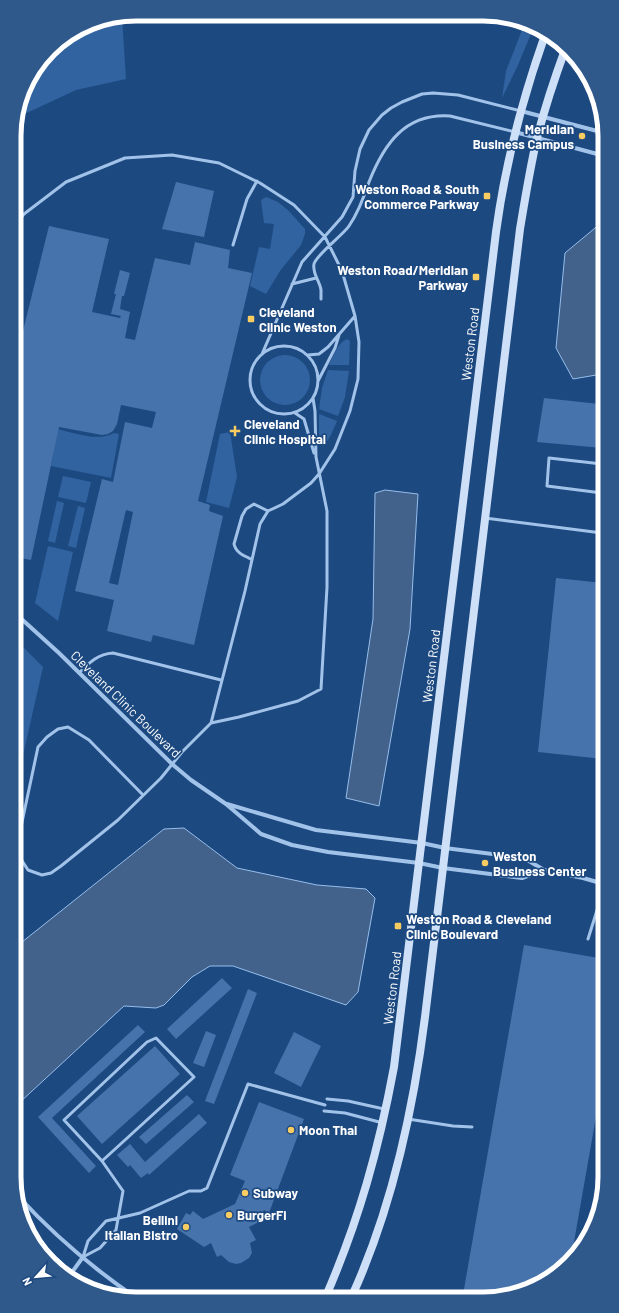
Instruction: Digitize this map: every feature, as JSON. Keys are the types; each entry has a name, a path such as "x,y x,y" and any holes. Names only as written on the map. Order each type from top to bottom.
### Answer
{"main road":[{"name":"Weston Road","path":"328,1292 349,1239 365,1192 383,1123 394,1067 496,232 501,198 515,132 544,39"},
{"path":"354,1292 388,1200 408,1119 422,1044 520,229 537,138 563,55"}],"street":[{"path":"521,110 598,131"},
{"path":"515,132 598,154"},
{"name":"Cleveland Clinic Boulevard","path":"21,619 172,764 191,780 226,804 262,834 292,845 328,852 419,863 443,868 522,878 544,870"},
{"name":"Cleveland Clinic Boulevard","path":"226,804 316,830 422,843 445,848 524,858 544,870"},
{"path":"544,870 598,882"},
{"path":"24,1203 83,1257 128,1291"},
{"path":"72,1272 83,1257"}],"lane":[{"path":"262,354 302,262 342,217 354,197 353,184 356,160 363,140 375,122 391,108 412,97 433,93 458,95 521,110"},
{"path":"321,299 321,289 316,278 314,263 349,226 363,200 370,180 384,150 394,137 405,127 423,119 439,116 450,116 515,132"},
{"path":"21,218 66,182 125,158 172,155 219,163 257,181 294,205 325,237 342,271 355,316 359,342 358,379 350,411 335,449 319,474 311,483 283,504 268,511 260,524 251,559 245,592 211,723 182,752 161,778 118,820 61,866 42,875 28,870 21,859"},
{"path":"233,245 247,199 257,181"},
{"path":"292,284 316,278"},
{"path":"308,356 319,354 328,347 355,316"},
{"path":"318,382 335,348 340,334"},
{"path":"282,346 293,347 301,350 308,356 314,363 318,382 317,390 308,404 295,412 279,414 268,410 259,404 253,394 250,384 251,372 255,362 262,354 271,348 282,346"},
{"path":"211,723 298,701 321,689 327,549 327,511 316,456 315,411 313,398"},
{"path":"295,412 304,419 308,429 310,442 316,456"},
{"path":"598,464 549,458 547,486 598,492"},
{"path":"251,559 240,553 234,547 242,516 246,509 254,504 268,511"},
{"path":"485,518 598,532"},
{"path":"79,673 94,658 105,653 113,653 222,680"},
{"path":"21,825 38,747 47,737 58,729 68,727 89,740 143,795"},
{"path":"588,939 598,907"},
{"path":"83,1257 100,1248 116,1230 123,1191 102,1161 64,1120 147,1042 156,1038 194,1077 102,1161"},
{"path":"83,1257 88,1241 106,1220 140,1213 189,1191 201,1191 207,1188 248,1084 325,1105"},
{"path":"327,1099 348,1101 386,1109"},
{"path":"324,1111 345,1113 383,1123"},
{"path":"408,1119 453,1126 472,1127"}],"shaded area":[{"path":"122,22 126,79 76,90 23,115 30,92 36,79 45,66 60,50 72,40 85,33 107,25"},
{"path":"503,23 532,32 502,98 506,71 522,30"},
{"path":"266,197 278,202 289,211 305,229 305,234 301,245 280,271 266,294 250,286 259,247 270,249 274,224 264,223 261,200"},
{"path":"598,226 598,375 573,379 556,348 565,253"},
{"path":"347,339 350,341 349,365 329,365 338,346"},
{"path":"280,355 290,355 303,362 310,375 310,385 303,398 290,405 280,405 271,401 264,394 260,385 260,375 264,366 271,359"},
{"path":"328,370 349,371 345,397 338,416 319,409 322,388"},
{"path":"319,414 337,421 324,446 320,445 319,441"},
{"path":"58,429 93,437 108,436 114,433 119,434 111,478 51,466"},
{"path":"230,432 237,477 229,508 206,502 220,434"},
{"path":"63,476 91,482 86,503 58,497"},
{"path":"385,490 418,494 410,629 379,806 346,798 373,619 375,493"},
{"path":"57,501 64,503 55,543 48,541"},
{"path":"78,506 85,508 76,548 68,546"},
{"path":"48,546 73,552 58,621 35,603"},
{"path":"23,647 43,667 21,764 21,657"},
{"path":"184,828 237,868 317,885 366,889 375,898 358,992 346,1005 233,966 210,966 192,977 164,1005 156,1008 124,1006 21,1101 21,943 164,829"}],"building":[{"path":"176,182 214,191 204,237 162,229"},
{"path":"49,226 109,239 92,312 120,318 121,316 111,314 116,294 114,294 120,270 130,273 124,296 122,296 120,309 130,312 125,338 135,340 155,258 190,265 195,242 230,250 228,268 252,273 198,501 210,505 209,511 223,516 194,645 153,635 151,642 107,631 114,600 75,591 102,479 113,482 125,422 152,428 156,412 121,405 117,424 113,431 102,435 59,427 31,560 21,558 21,339","holes":["126,510 133,512 118,585 109,583"]},
{"path":"544,398 598,404 598,448 537,442"},
{"path":"556,578 598,582 598,758 538,752"},
{"path":"524,945 598,958 598,1105 573,1248 547,1273 527,1283 498,1291 464,1292"},
{"path":"222,978 232,988 176,1039 167,1029"},
{"path":"248,989 257,993 214,1104 205,1101"},
{"path":"138,1025 145,1032 52,1118 96,1166 89,1173 38,1117"},
{"path":"206,1031 216,1035 204,1067 193,1063"},
{"path":"294,1032 321,1046 301,1087 274,1073"},
{"path":"155,1046 180,1074 102,1144 77,1116"},
{"path":"187,1095 194,1102 146,1144 139,1137"},
{"path":"259,1102 304,1119 269,1213 264,1210 259,1222 249,1227 256,1240 250,1243 252,1253 249,1258 236,1264 229,1262 221,1255 217,1257 211,1243 204,1247 177,1229 186,1213 190,1215 193,1211 203,1219 235,1204 245,1181 230,1175"},
{"path":"199,1114 207,1123 149,1175 148,1173 141,1178 130,1165 128,1167 117,1155 130,1144 145,1162"}],"place":[{"name":"Meridian Business Campus","path":"582,136"},
{"name":"Weston Road & South Commerce Parkway","path":"487,196"},
{"name":"Weston Road/Meridian Parkway","path":"476,277"},
{"name":"Cleveland Clinic Weston","path":"251,319"},
{"name":"Cleveland Clinic Hospital","path":"235,431"},
{"name":"Weston Business Center","path":"485,863"},
{"name":"Weston Road & Cleveland Clinic Boulevard","path":"398,926"},
{"name":"Moon Thai","path":"291,1130"},
{"name":"Subway","path":"245,1193"},
{"name":"BurgerFi","path":"229,1215"},
{"name":"Bellini Italian Bistro","path":"186,1227"}]}
